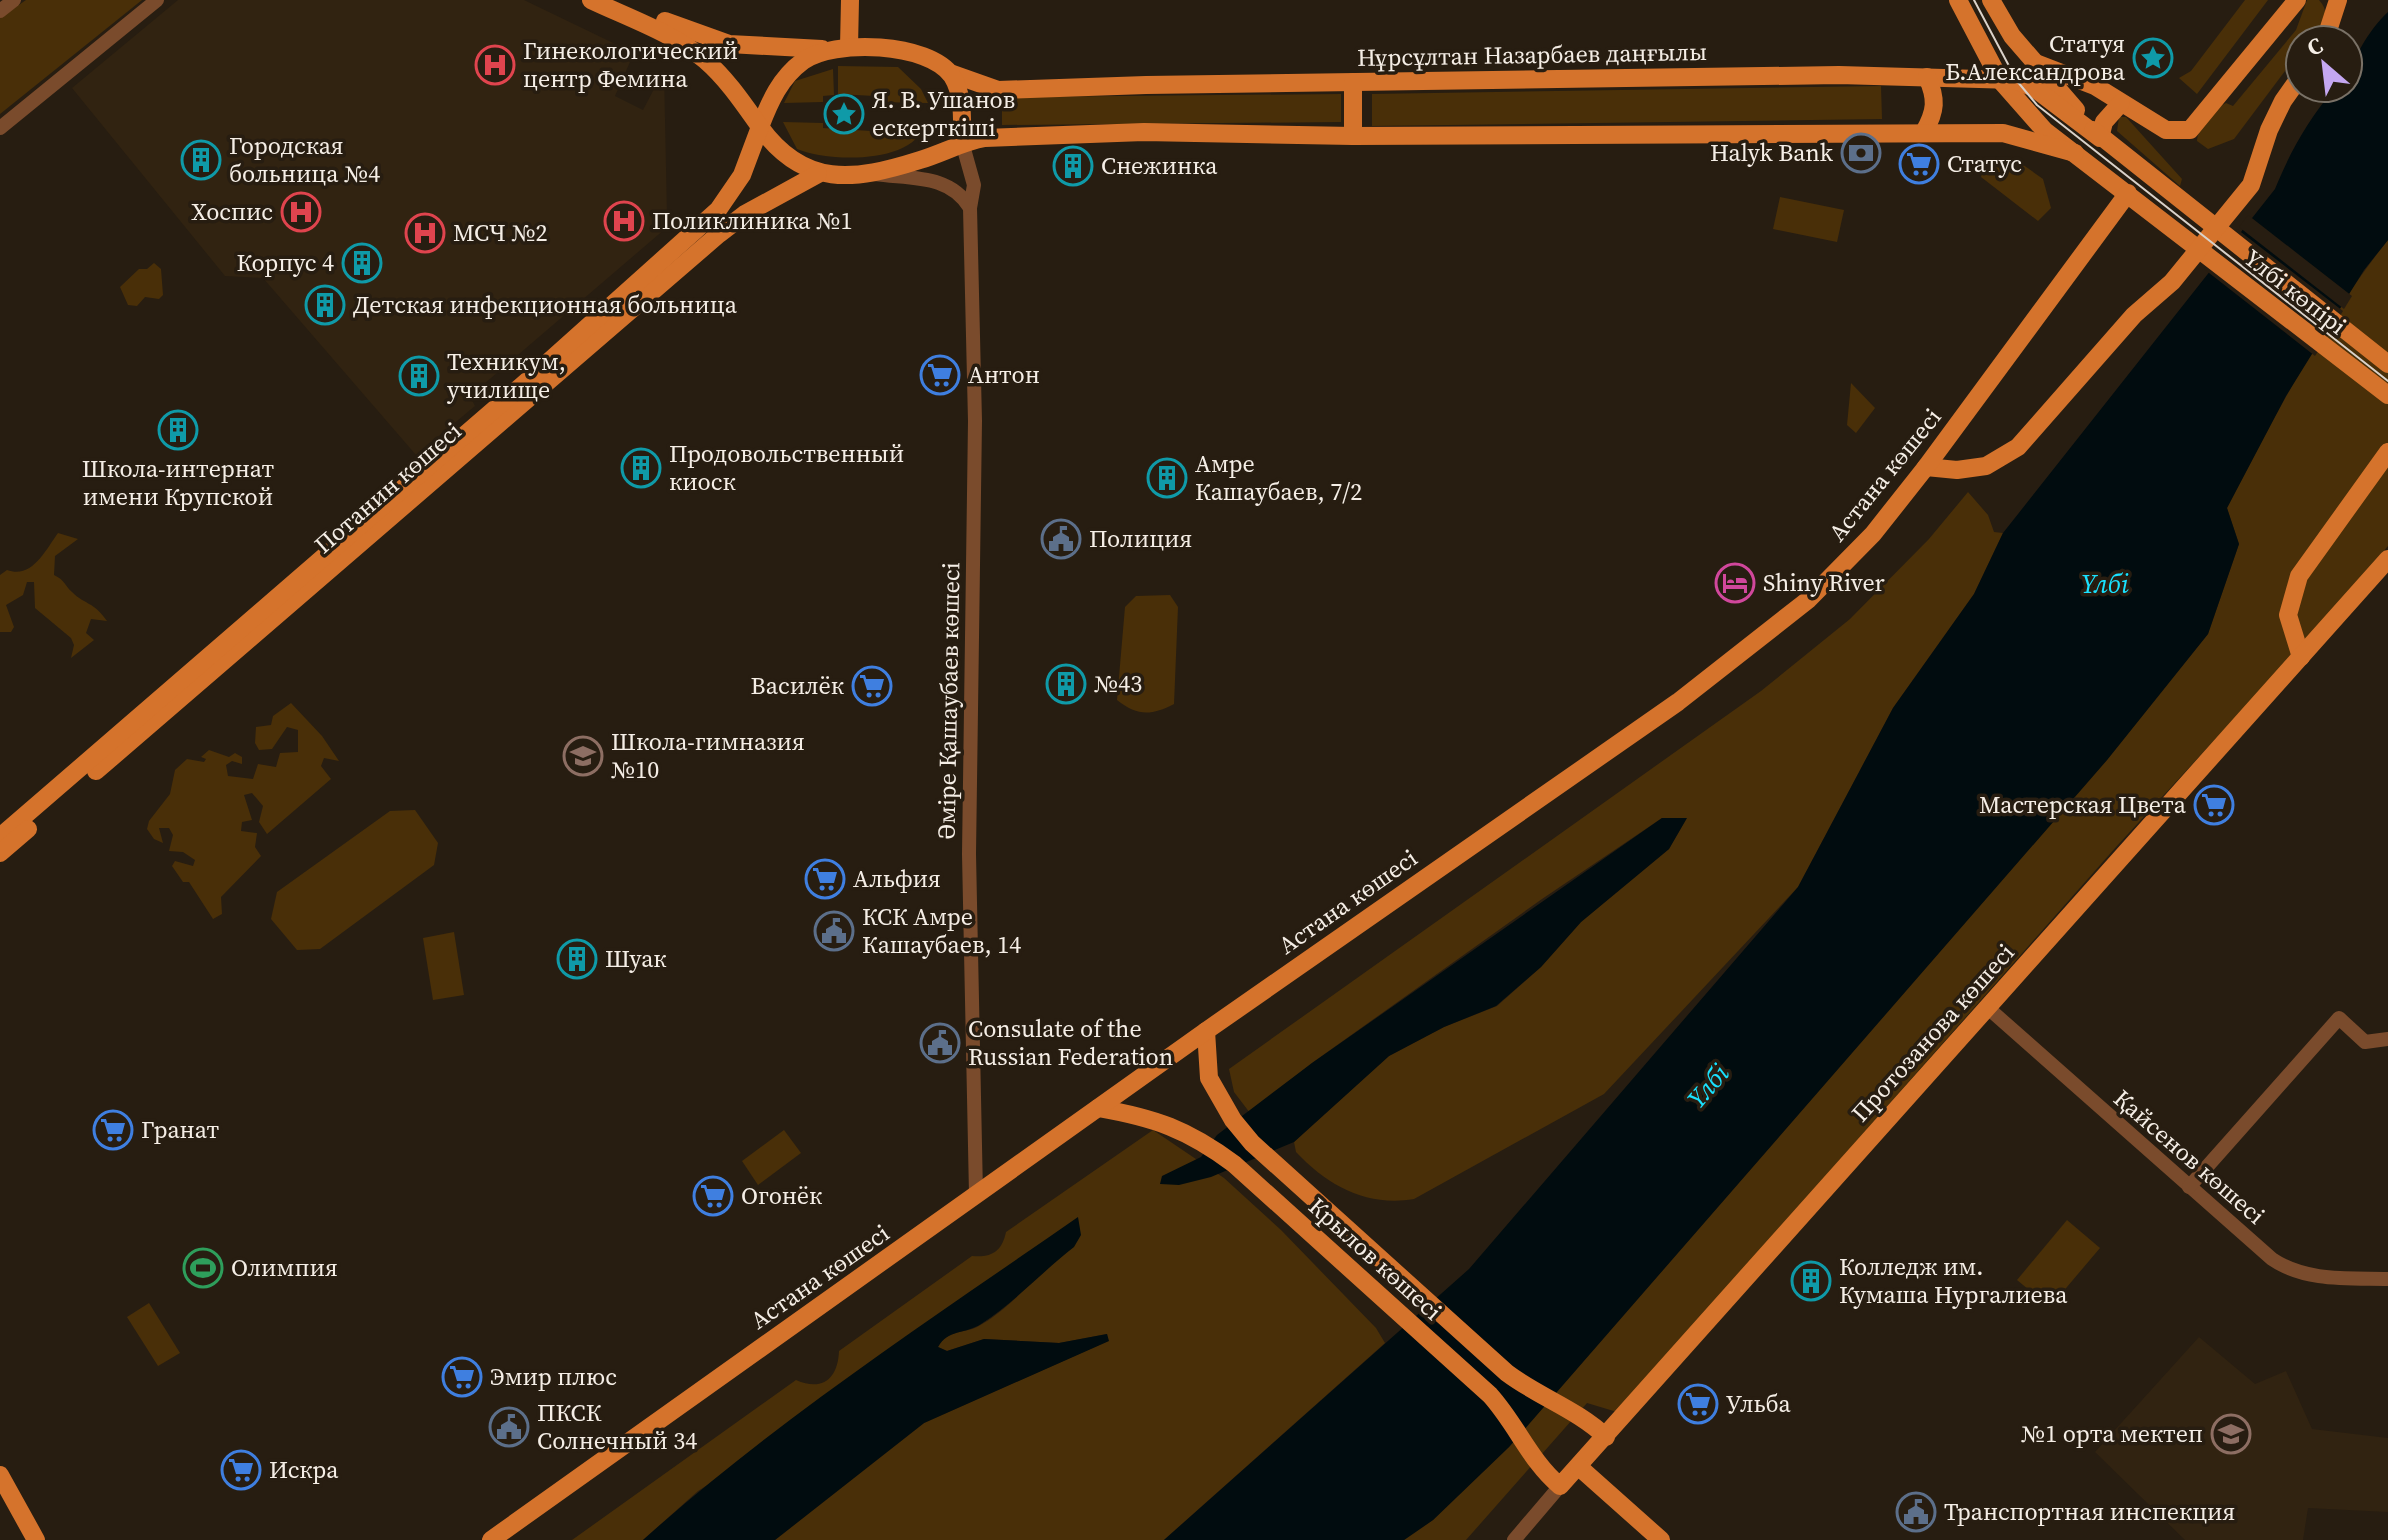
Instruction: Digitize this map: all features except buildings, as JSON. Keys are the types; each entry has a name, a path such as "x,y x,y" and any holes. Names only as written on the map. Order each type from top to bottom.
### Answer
{"main road":[{"path":"591,0 681,43 698,55 726,81 772,144 797,166 818,174 858,172 921,160 962,142 985,138 1144,132 1353,136 2003,133 2075,153"},
{"name":"Нұрсұлтан Назарбаев даңғылы","path":"620,0 685,31 729,44 901,50 924,57 950,73 998,90 1353,82 1927,77 2000,80 2034,88 2100,138"},
{"path":"849,47 850,0"},
{"name":"Үлбі көпірі","path":"1958,0 2000,80 2045,131 2388,395"},
{"path":"1991,0 2012,36 2100,138"},
{"path":"2035,62 2095,86 2166,130 2190,130 2297,0"},
{"path":"2330,24 2338,0"},
{"path":"760,127 781,81 822,49"},
{"path":"950,73 958,89 962,142"},
{"path":"1924,132 1935,107 1935,95 1927,77"},
{"path":"1353,82 1353,136"},
{"path":"1926,467 1957,470 1986,466 2018,447 2134,315 2172,282 2251,185 2269,130 2284,100"},
{"path":"2100,138 2104,122 2121,103"},
{"name":"Потанин көшесі","path":"0,837 526,382 718,210 742,175 760,127"},
{"name":"Үлбі көпірі","path":"2100,138 2388,364"},
{"path":"2098,170 2107,199 2105,225"},
{"name":"Потанин көшесі","path":"0,853 719,234 745,214 818,174"},
{"name":"Астана көшесі","path":"491,1540 1206,1031 1678,702 1808,600 1873,534 1926,467 2128,193"},
{"path":"2301,657 2288,615 2299,576 2388,452"},
{"name":"Протозанова көшесі","path":"1560,1486 2388,559"},
{"name":"Крылов көшесі","path":"1206,1031 1209,1078 1233,1120 1252,1143 1507,1373 1536,1395 1581,1417 1606,1437"},
{"name":"Крылов көшесі","path":"1098,1108 1157,1119 1206,1143 1234,1164 1479,1385 1514,1421 1536,1462 1560,1486"},
{"path":"1579,1467 1661,1540"},
{"path":"0,1475 36,1540"},
{"path":"0,1499 23,1540"}],"street":[{"path":"0,11 14,0"},
{"path":"0,128 157,0"},
{"name":"Әміре Қашаубаев көшесі","path":"962,142 974,185 970,208 975,421 969,854 976,1194"},
{"path":"858,172 947,184 961,193 970,208"},
{"name":"Қайсенов көшесі","path":"1988,1008 2189,1187 2288,1270 2329,1277 2388,1279"},
{"path":"2189,1187 2339,1018 2365,1042 2388,1039"},
{"name":"Протозанова көшесі","path":"1514,1540 1560,1486"}],"shaded area":[{"path":"26,0 142,0 0,114 0,18"},
{"name":"МСЧ №2","path":"178,0 524,0 634,53 615,96 643,110 664,70 667,216 672,223 470,396 475,406 416,455 263,278 225,276 72,88"},
{"path":"2245,0 2268,0 2197,94 2179,78 2191,71"},
{"path":"2307,0 2319,0 2326,16 2324,24 2298,24"},
{"path":"2284,44 2284,72 2234,139 2208,149 2197,141 2203,124 2212,114 2226,103 2233,106"},
{"path":"838,66 898,67 921,89 928,103 874,102 874,96 838,94"},
{"path":"833,69 834,95 823,96 823,102 784,103 795,81"},
{"path":"1881,86 1882,119 1372,126 1372,94"},
{"path":"1341,94 1341,122 1002,125 1002,97"},
{"path":"2119,117 2126,117 2182,179 2180,186 2117,131"},
{"path":"783,122 823,123 823,128 871,131 873,124 925,123 918,137 905,147 869,157 848,158 797,149"},
{"path":"2012,157 2043,179 2051,208 2038,221 1981,177 1985,164"},
{"path":"1780,197 1844,210 1837,242 1773,229"},
{"path":"2388,240 2388,546 2323,622 2116,847 1617,1412 1587,1403 1466,1540 1404,1540 1433,1520 1509,1447 2107,760 2208,634 2239,544 2227,508 2321,336"},
{"path":"154,263 161,269 163,295 159,299 145,297 137,306 128,305 120,287 139,269 147,269"},
{"path":"1851,383 1875,408 1856,433 1847,425"},
{"path":"1968,492 1988,515 1994,532 2003,533 1974,594 1893,708 1798,887 1604,1094 1414,1199 1380,1200 1349,1191 1308,1164 1296,1152 1294,1142 1389,1056 1444,1027 1497,1006 1541,967 1581,922 1669,849 1686,819 1662,818 1542,899 1312,1063 1250,1113 1234,1092 1229,1069 1761,691 1850,619 1929,539"},
{"path":"58,533 78,539 55,556 54,575 107,621 91,619 86,633 94,640 71,658 74,645 71,638 35,608 34,582 27,582 23,595 6,605 14,627 11,632 0,632 0,575 7,570 24,571 31,567"},
{"path":"1170,595 1178,607 1174,704 1151,712 1131,709 1117,700 1125,607 1136,596"},
{"path":"291,703 322,736 339,761 324,758 321,766 331,779 267,834 259,822 263,806 252,793 244,795 252,820 242,822 241,831 257,833 255,847 261,856 221,897 222,914 213,919 189,882 183,882 172,866 175,861 193,866 195,860 183,852 169,851 173,835 169,828 159,828 163,843 154,839 147,829 149,821 170,794 175,770 187,759 204,762 206,759 201,757 209,750 229,757 235,753 242,757 242,764 232,761 226,765 228,776 253,779 258,764 276,767 280,753 298,752 298,730 287,727 272,749 259,750 255,743 256,727 271,725 273,716"},
{"path":"415,810 438,843 434,865 320,949 297,950 271,919 277,892 390,811"},
{"path":"454,932 464,995 433,1000 423,938"},
{"path":"784,1130 801,1153 758,1185 742,1161"},
{"path":"1153,1130 1224,1178 1281,1230 1376,1328 1385,1343 1164,1540 775,1540 924,1423 1108,1341 1107,1334 1059,1343 984,1339 947,1351 938,1347 950,1335 977,1327 994,1317 1037,1277 698,1491 643,1540 572,1540 796,1380 814,1384 827,1380 836,1369 839,1351 972,1256 995,1252 1006,1232"},
{"path":"2067,1220 2100,1248 2050,1307 2017,1280"},
{"path":"149,1303 180,1353 158,1366 127,1317"},
{"name":"№1 орта мектеп","path":"2199,1337 2255,1384 2286,1371 2312,1429 2388,1438 2388,1512 2308,1508 2303,1540 2185,1540 2095,1452"}],"water":[{"name":"Үлбі","path":"2388,12 2388,240 2364,270 2286,396 2227,508 2239,544 2208,634 2107,760 1509,1447 1433,1520 1404,1540 1164,1540 1469,1269 1798,887 1893,708 1974,594 2003,533 2275,189 2294,148 2322,104 2364,104 2364,42"},
{"path":"1662,818 1687,818 1669,849 1581,922 1541,967 1496,1006 1444,1027 1389,1056 1294,1142 1211,1177 1179,1185 1160,1184 1162,1176 1201,1157 1217,1135 1312,1063"},
{"path":"1078,1217 1081,1235 1074,1247 993,1315 975,1327 952,1334 938,1347 947,1351 984,1339 1059,1343 1107,1334 1109,1341 924,1423 775,1540 643,1540 801,1412"}],"pier":[{"path":"2248,215 2352,296 2344,309 2239,227"},
{"path":"2237,229 2343,311 2315,356 2204,269"}],"tram line":[{"path":"1974,0 2017,81 2037,105 2388,381"}],"place":[{"name":"Статуя Б.Александрова","path":"2153,58"},
{"name":"Гинекологический центр Фемина","path":"495,65"},
{"name":"Я. В. Ушанов ескерткіші","path":"844,114"},
{"name":"Halyk Bank","path":"1861,153"},
{"name":"Городская больница №4","path":"201,160"},
{"name":"Статус","path":"1919,164"},
{"name":"Снежинка","path":"1073,166"},
{"name":"Хоспис","path":"301,212"},
{"name":"Поликлиника №1","path":"624,221"},
{"name":"МСЧ №2","path":"425,233"},
{"name":"Корпус 4","path":"362,263"},
{"name":"Детская инфекционная больница","path":"325,305"},
{"name":"Антон","path":"940,375"},
{"name":"Техникум, училище","path":"419,376"},
{"name":"Школа-интернат имени Крупской","path":"178,430"},
{"name":"Продовольственный киоск","path":"641,468"},
{"name":"Амре Кашаубаев, 7/2","path":"1167,478"},
{"name":"Полиция","path":"1061,539"},
{"name":"Shiny River","path":"1735,583"},
{"name":"№43","path":"1066,684"},
{"name":"Василёк","path":"872,686"},
{"name":"Школа-гимназия №10","path":"583,756"},
{"name":"Мастерская Цвета","path":"2214,805"},
{"name":"Альфия","path":"825,879"},
{"name":"КСК Амре Кашаубаев, 14","path":"834,931"},
{"name":"Шуак","path":"577,959"},
{"name":"Consulate of the Russian Federation","path":"940,1043"},
{"name":"Гранат","path":"113,1130"},
{"name":"Огонёк","path":"713,1196"},
{"name":"Олимпия","path":"203,1268"},
{"name":"Колледж им. Кумаша Нургалиева","path":"1811,1281"},
{"name":"Эмир плюс","path":"462,1377"},
{"name":"Ульба","path":"1698,1404"},
{"name":"ПКСК Солнечный 34","path":"509,1427"},
{"name":"№1 орта мектеп","path":"2231,1434"},
{"name":"Искра","path":"241,1470"},
{"name":"Транспортная инспекция","path":"1916,1512"}]}
